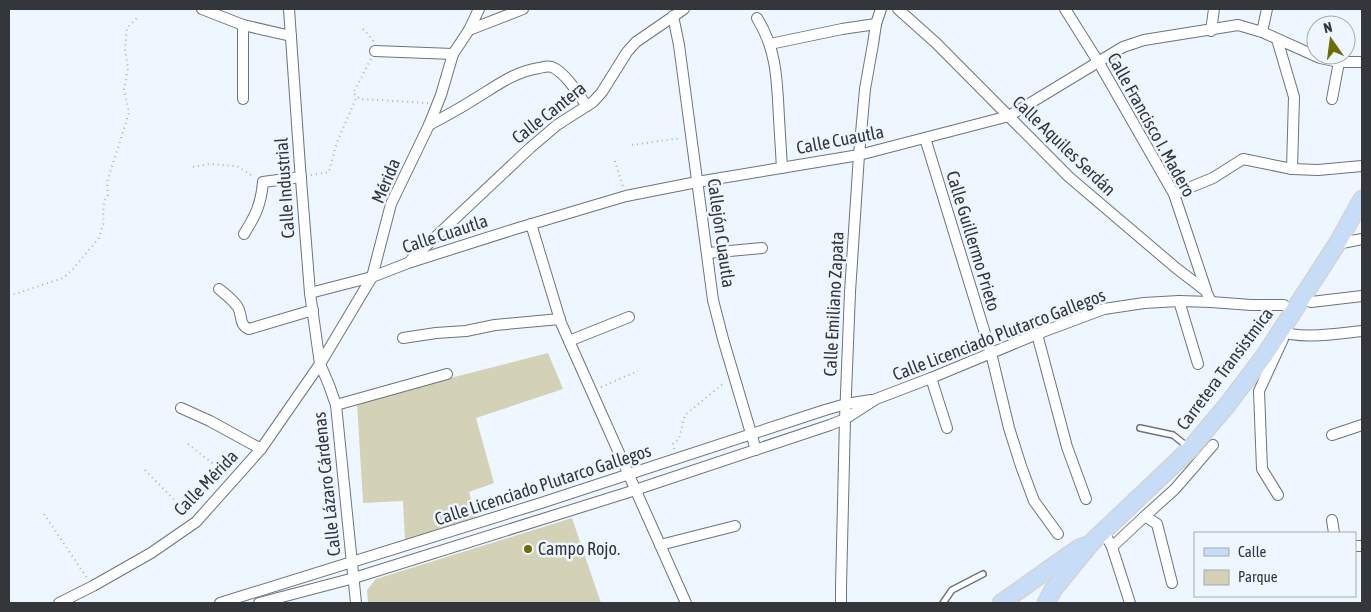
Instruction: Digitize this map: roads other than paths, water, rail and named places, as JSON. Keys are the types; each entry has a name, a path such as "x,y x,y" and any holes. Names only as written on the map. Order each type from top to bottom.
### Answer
{"main road":[{"name":"Carretera Transistmica","path":"1046,603 1054,590 1098,537 1190,449 1238,390 1283,332 1362,199"},
{"name":"Carretera Transistmica","path":"1001,603 1079,548 1098,537"}],"street":[{"path":"202,9 243,25 290,36"},
{"name":"Calle Industrial","path":"290,9 290,36 310,293 320,364"},
{"name":"Mérida","path":"320,364 372,277 391,204 438,104 453,54 469,30 478,9"},
{"path":"469,30 523,9"},
{"name":"Calle Cantera","path":"408,263 530,148 557,125 587,106 602,92 627,52 636,42 684,9"},
{"name":"Calle Emiliano Zapata","path":"842,603 845,419 850,292 865,89 876,24 881,9"},
{"name":"Calle Aquiles Serdán","path":"898,9 936,43 1069,177 1176,268 1206,291 1211,302"},
{"name":"Calle Francisco I. Madero","path":"1065,9 1099,63 1174,194 1206,291"},
{"path":"1211,31 1214,9"},
{"path":"1262,32 1267,9"},
{"name":"Callejón Cuautla","path":"673,16 679,45 713,300 756,450"},
{"path":"757,18 770,44 777,82 782,168"},
{"path":"770,44 876,24"},
{"path":"243,25 243,99"},
{"name":"Calle Cuautla","path":"310,293 372,277 408,263 626,196 859,155 1009,116 1123,47 1144,40 1238,26 1262,32 1306,51"},
{"path":"1277,38 1294,97 1292,169"},
{"path":"375,51 453,54"},
{"path":"1332,99 1338,65"},
{"path":"429,125 512,76 527,70 552,66 564,76 587,106"},
{"name":"Calle Guillermo Prieto","path":"925,138 991,353 1009,428 1021,466 1034,501 1058,534"},
{"path":"1174,194 1213,178 1243,159 1292,169 1318,170 1362,166"},
{"path":"244,234 254,218 261,198 263,182 301,177"},
{"path":"531,224 560,319 634,490 686,603"},
{"path":"1337,244 1362,239"},
{"path":"708,253 762,248"},
{"path":"220,289 238,307 242,324 249,329 313,310"},
{"path":"1311,302 1362,296"},
{"path":"1179,301 1198,364"},
{"name":"Calle Licenciado Plutarco Gallegos","path":"260,603 354,578 542,519 756,450 845,419 876,400 1037,334 1104,309 1144,303 1179,301 1284,305"},
{"path":"569,341 629,317"},
{"path":"403,338 466,331 494,325 560,319"},
{"path":"1278,495 1262,469 1259,390 1283,332 1306,335 1362,331"},
{"path":"1037,334 1067,446 1086,499"},
{"name":"Calle Lázaro Cárdenas","path":"320,364 330,385 336,405 356,603"},
{"name":"Calle Mérida","path":"59,603 151,554 196,522 260,449 320,364"},
{"path":"336,405 447,374"},
{"path":"931,378 947,428"},
{"name":"Calle Licenciado Plutarco Gallegos","path":"220,603 538,504 846,404 876,400"},
{"path":"181,408 210,421 260,449"},
{"path":"1332,435 1362,425"},
{"path":"1112,547 1175,489 1213,445"},
{"path":"538,504 542,519"},
{"path":"1144,516 1157,524 1172,583"},
{"path":"1332,520 1334,532"},
{"path":"660,545 735,526"},
{"path":"1098,537 1112,547 1130,603"}],"lane":[{"path":"1140,428 1173,435 1190,449"},
{"path":"943,603 952,590 983,574"}],"place":[{"name":"Campo Rojo.","path":"528,549"}]}
